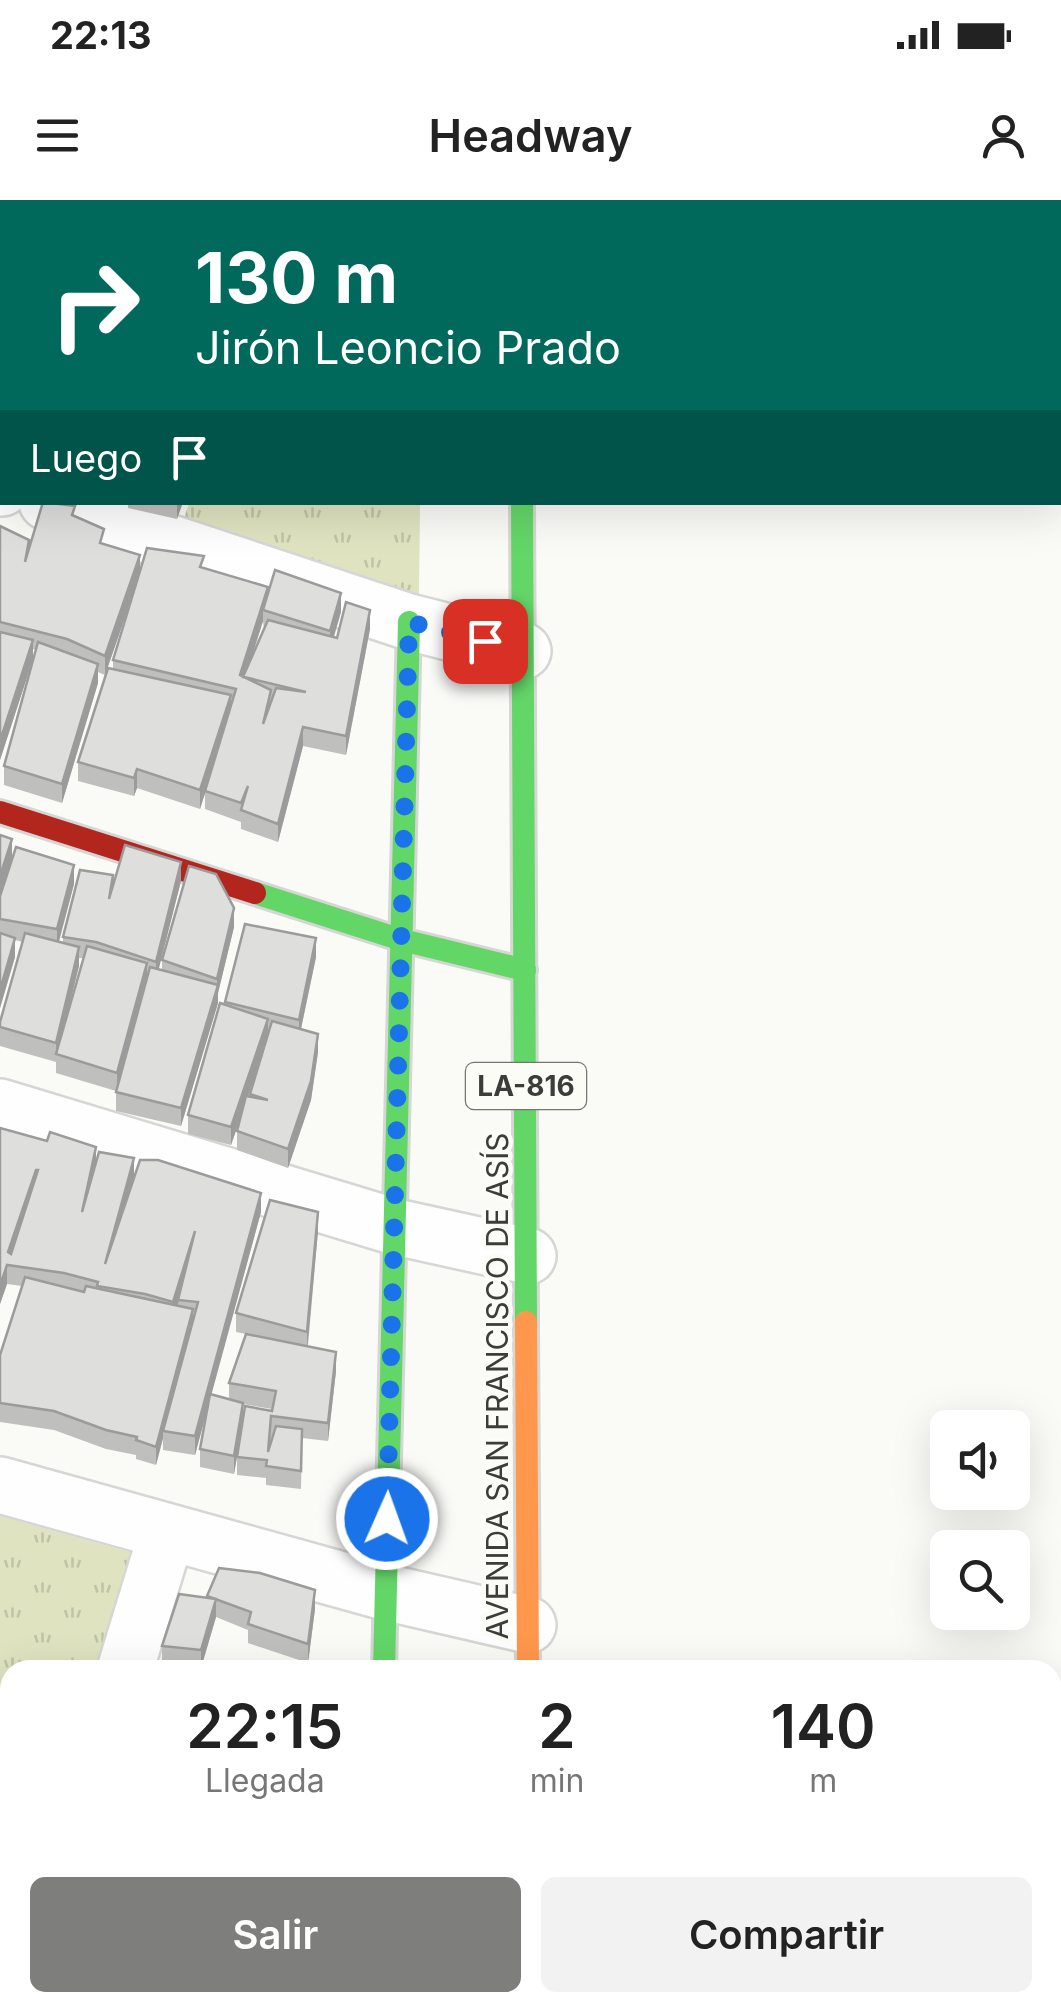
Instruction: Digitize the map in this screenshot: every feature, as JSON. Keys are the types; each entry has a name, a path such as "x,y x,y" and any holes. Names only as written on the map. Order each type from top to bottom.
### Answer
{"main road":[{"name":"AVENIDA SAN FRANCISCO DE ASÍS","path":"522,505 528,1648"},
{"path":"384,1660 409,622"},
{"path":"0,812 402,940 525,970"}],"street":[{"path":"56,505 409,622 523,650"},
{"path":"0,1107 396,1227 528,1256"},
{"path":"0,1485 385,1592 528,1648"},
{"path":"128,1660 168,1533"}],"green space":[{"path":"188,505 420,505 419,598 181,527"},
{"path":"0,1516 140,1555 111,1660 0,1660"}],"building":[{"path":"42,505 75,506 72,515 104,529 100,543 140,555 105,656 67,639 0,622 0,526 29,540 25,562"},
{"path":"147,548 204,556 200,567 268,587 240,675 243,677 268,620 337,638 346,602 370,610 346,736 303,727 278,824 241,810 248,786 241,803 205,791 236,689 113,660","holes":["244,677 306,692 276,688 263,724 271,690"]},
{"path":"275,570 341,593 330,631 263,610"},
{"path":"0,632 33,640 0,741"},
{"path":"38,642 98,664 62,784 4,766"},
{"path":"108,668 231,695 200,790 137,769 134,778 78,762"},
{"path":"0,835 12,839 0,876"},
{"path":"125,845 181,862 156,962 96,942 63,937 80,870 113,875 109,899"},
{"path":"16,847 74,865 57,929 0,919 0,896"},
{"path":"189,866 216,874 234,908 217,979 162,960"},
{"path":"245,924 316,938 299,1020 225,1002"},
{"path":"0,933 15,938 0,990"},
{"path":"25,933 79,947 56,1043 0,1027"},
{"path":"87,946 147,963 117,1073 56,1054"},
{"path":"150,967 218,985 181,1108 116,1092"},
{"path":"220,1003 268,1019 231,1127 188,1115"},
{"path":"272,1021 318,1034 311,1081 288,1149 237,1131 246,1096 268,1100 250,1094"},
{"path":"0,1128 47,1141 50,1132 96,1147 82,1212 99,1152 134,1158 105,1264 140,1160 158,1160 261,1193 195,1436 163,1431 198,1302 178,1300 195,1231 173,1302 97,1286 98,1282 64,1273 7,1265 0,1286","holes":["38,1170 11,1254 8,1252"]},
{"path":"270,1200 318,1212 307,1332 236,1313"},
{"path":"25,1277 84,1292 86,1286 193,1309 156,1447 136,1440 137,1437 54,1411 0,1403 0,1355"},
{"path":"246,1334 336,1352 328,1423 271,1416 268,1452 276,1426 302,1429 301,1471 266,1466 267,1460 237,1457 245,1406 272,1411 276,1391 229,1383"},
{"path":"210,1394 243,1403 234,1456 200,1449"},
{"path":"219,1568 260,1573 315,1590 308,1644 248,1624 251,1612 207,1596"},
{"path":"179,1594 216,1599 201,1650 162,1646"}],"traffic: fast":[{"path":"522,505 526,1322"},
{"path":"384,1660 409,622"},
{"path":"255,893 402,940 525,970"}],"traffic: slow":[{"path":"526,1322 528,1660"}],"traffic: jam":[{"path":"0,812 255,893"}],"route":[{"path":"387,1519 409,622 485,641"}]}
